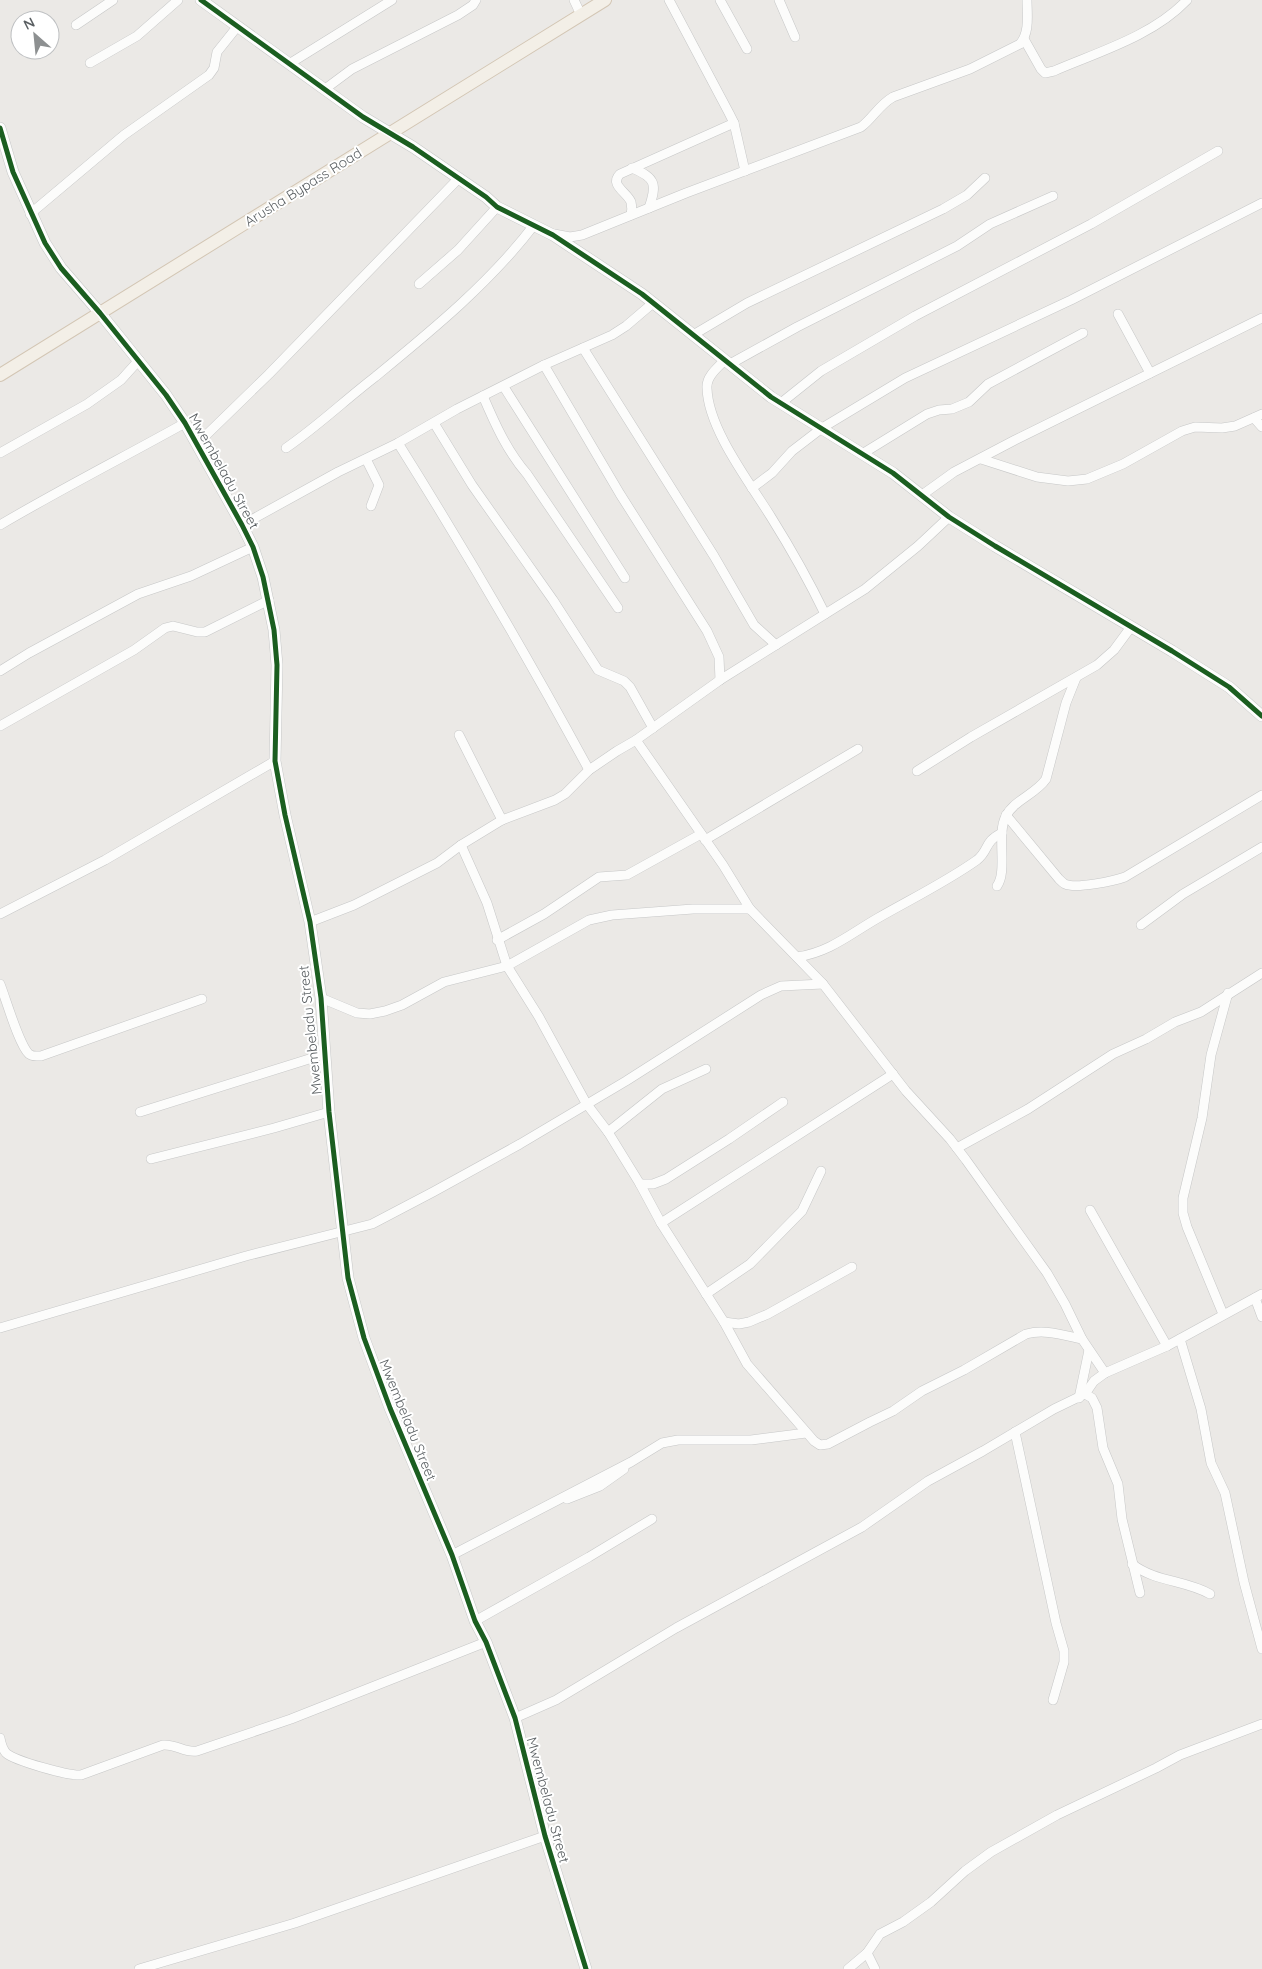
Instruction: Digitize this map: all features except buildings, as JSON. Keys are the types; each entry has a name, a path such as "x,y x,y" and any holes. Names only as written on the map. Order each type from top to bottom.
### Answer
{"main road":[{"name":"Arusha Bypass Road","path":"0,374 605,0"}],"street":[{"path":"76,25 113,0"},
{"path":"90,63 137,36 178,0"},
{"path":"201,0 362,116 459,178 497,207 549,233 653,303 781,403 893,473 949,517 1229,687 1262,716"},
{"path":"289,64 392,0"},
{"path":"325,89 352,69 458,15 473,5 476,0"},
{"path":"574,0 581,15"},
{"path":"669,0 734,123 745,170"},
{"path":"720,0 747,49"},
{"path":"779,0 795,37"},
{"path":"549,233 570,237 582,235 745,170 861,127 870,120 884,102 893,97 986,62 1011,50 1024,39 1027,32 1027,0"},
{"path":"1024,39 1041,69 1045,73 1054,71 1138,34 1168,16 1187,0"},
{"path":"30,214 124,134 208,75 214,68 217,52 237,27"},
{"path":"631,215 631,203 619,188 616,180 620,174 734,123"},
{"name":"Mwembeladu Street","path":"0,128 13,172 30,214 45,243 61,268 138,360 186,423 242,525 252,547 269,600 274,630 276,665 276,761 285,815 310,922 321,998 329,1112 348,1278 364,1338 390,1408 452,1555 475,1621 486,1642 515,1718 545,1836 586,1969"},
{"path":"781,403 821,370 915,316 1091,224 1218,151"},
{"path":"632,168 647,174 654,183 649,208"},
{"path":"198,443 269,374 459,178"},
{"path":"693,335 747,304 943,209 967,195 985,178"},
{"path":"824,614 805,574 735,461 720,432 711,409 706,387 710,376 727,362 956,246 990,224 1053,196"},
{"path":"752,488 772,474 792,451 822,428 905,378 1071,300 1262,203"},
{"path":"419,284 458,250 497,207"},
{"path":"286,448 320,424 445,317 486,279 534,226"},
{"path":"242,525 483,396 544,365 612,335 626,326 653,303"},
{"path":"1118,314 1150,373"},
{"path":"922,495 954,472 1262,318"},
{"path":"862,454 927,414 939,410 952,409 969,402 988,384 1083,333"},
{"path":"583,348 714,556 754,625 776,645"},
{"path":"0,454 87,404 121,380 138,360"},
{"path":"544,365 620,494 707,631 719,657 720,680"},
{"path":"504,387 624,578"},
{"path":"483,396 500,434 516,461 533,482 618,608"},
{"path":"981,459 1037,477 1068,481 1087,479 1101,474 1164,440 1195,427 1222,428 1235,426 1258,416 1262,427"},
{"path":"0,525 55,492 186,423"},
{"path":"434,423 472,485 553,600 598,670 624,681 630,687 653,728"},
{"path":"398,443 552,702 589,770"},
{"path":"366,459 379,486 371,506"},
{"path":"310,922 354,905 437,863 461,845 502,820 555,800 574,787 589,770 636,740 720,680 852,598 888,572 949,517"},
{"path":"0,671 29,653 138,594 191,576 252,547"},
{"path":"0,726 134,650 165,628 172,626 205,632 269,600"},
{"path":"917,771 980,732 1097,665 1114,650 1131,627"},
{"path":"998,886 1001,878 1002,833 1006,816 1042,786 1046,779 1066,703 1076,678"},
{"path":"459,735 502,820"},
{"path":"636,740 723,865 750,909 823,984 894,1074 957,1148 1047,1272 1082,1339 1105,1373"},
{"path":"498,940 544,914 599,877 627,875 703,837 858,748"},
{"path":"0,914 105,860 276,761"},
{"path":"1006,816 1059,879 1065,884 1083,885 1113,881 1125,877 1262,795"},
{"path":"797,957 820,952 831,947 861,927 928,890 978,859 988,841 1002,833"},
{"path":"461,845 487,903 507,966 539,1017 586,1103 608,1132 661,1223 724,1322 748,1364 806,1433 820,1445 828,1444 893,1411 922,1391 1026,1334 1048,1332 1082,1339"},
{"path":"1141,925 1183,894 1262,847"},
{"path":"321,998 357,1013 370,1014 385,1011 402,1005 444,982 507,966 589,920 612,915 693,909 750,909"},
{"path":"957,1148 1028,1109 1113,1054 1146,1039 1175,1022 1201,1012 1262,973"},
{"path":"0,984 23,1044 28,1053 33,1056 41,1056 202,999"},
{"path":"0,1328 246,1256 372,1224 520,1144 586,1103 626,1081 761,995 780,986 823,984"},
{"path":"1223,1314 1187,1227 1183,1213 1183,1198 1202,1118 1211,1055 1228,993"},
{"path":"140,1112 325,1054"},
{"path":"608,1132 662,1089 706,1069"},
{"path":"661,1223 894,1074"},
{"path":"640,1184 653,1184 666,1179 783,1102"},
{"path":"151,1159 329,1112"},
{"path":"706,1294 750,1264 802,1211 821,1171"},
{"path":"1090,1210 1167,1346"},
{"path":"724,1322 739,1324 768,1314 852,1267"},
{"path":"515,1718 556,1700 676,1628 862,1527 928,1480 1054,1409 1082,1396 1094,1381 1105,1373 1167,1346 1258,1296 1262,1317"},
{"path":"1180,1339 1201,1409 1211,1464 1225,1493 1244,1582 1262,1649"},
{"path":"1082,1396 1089,1350"},
{"path":"1082,1396 1092,1398 1097,1408 1103,1448 1118,1484 1122,1519 1140,1594"},
{"path":"1015,1432 1056,1623 1064,1652 1064,1662 1053,1700"},
{"path":"452,1555 635,1460 654,1447 671,1440 751,1440 806,1433"},
{"path":"475,1621 652,1519"},
{"path":"1132,1564 1149,1575 1193,1586 1210,1594"},
{"path":"0,1738 6,1752 17,1759 67,1775 81,1775 163,1745 172,1744 188,1752 197,1751 291,1719 486,1642"},
{"path":"848,1969 867,1953 880,1934 903,1922 931,1902 965,1871 991,1852 1057,1815 1180,1755 1262,1724"},
{"path":"139,1969 295,1924 545,1836"},
{"path":"867,1953 874,1969"}],"cycle path":[{"path":"201,0 363,117 413,147 486,197 497,207 553,235 642,294 771,397 893,473 949,517 1229,687 1262,716"},
{"path":"0,128 13,172 45,243 61,268 166,395 185,423 242,525 253,547 263,577 274,630 277,665 275,761 285,815 310,922 321,998 329,1112 348,1278 364,1338 390,1408 452,1555 475,1621 486,1642 515,1718 545,1836 586,1969"}]}
